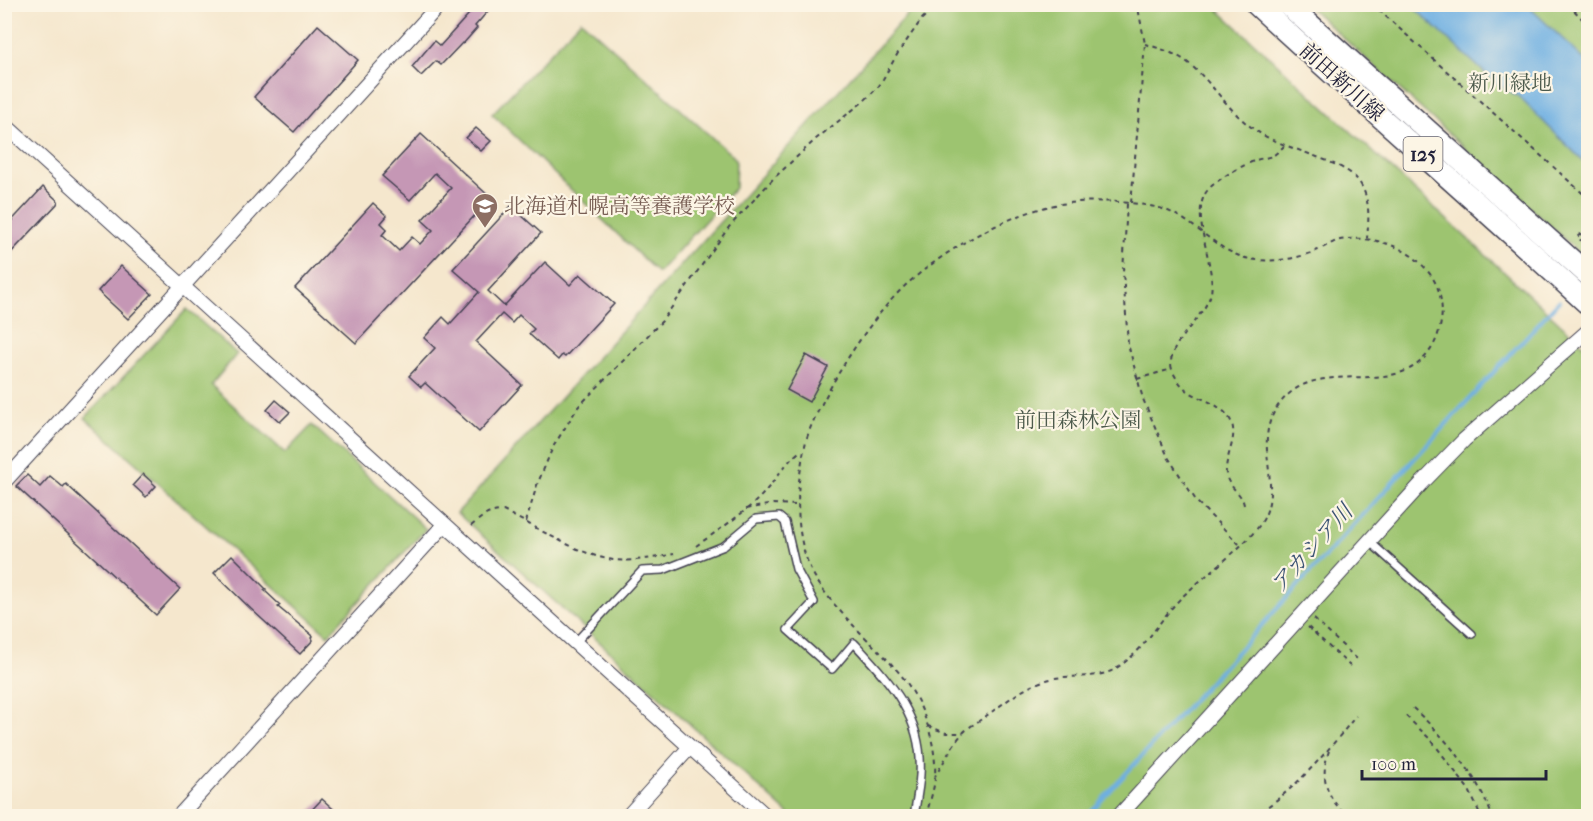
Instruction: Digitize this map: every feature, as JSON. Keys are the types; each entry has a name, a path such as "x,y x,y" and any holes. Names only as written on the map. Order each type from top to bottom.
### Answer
{"main road":[{"name":"前田新川線","path":"1256,4 1588,304"},
{"name":"前田新川線","path":"1287,4 1588,275"}],"street":[{"path":"4,482 184,288 440,4"},
{"path":"4,124 766,816"},
{"path":"1119,816 1464,440 1588,331"},
{"path":"179,816 444,525"},
{"path":"628,816 690,747"}],"lane":[{"path":"574,644 642,571 663,570 674,566 724,546 756,519 779,517 785,522 796,569 814,602 788,630 832,669 854,643 892,684 906,707 917,744 920,773 914,816"},
{"path":"1369,541 1472,634"}],"path":[{"path":"526,522 537,485 553,447 578,407 662,321 729,227 773,179 879,86 898,53 922,19 938,4"},
{"path":"1135,4 1145,44 1123,272 1128,344 1143,399 1168,457 1197,502 1240,545"},
{"path":"1372,4 1588,198"},
{"path":"1568,4 1588,25"},
{"path":"1145,44 1166,51 1186,62 1236,116 1262,134 1284,146 1336,165 1354,177 1366,197 1369,216 1367,238"},
{"path":"1244,505 1244,500 1230,486 1226,474 1234,439 1231,425 1224,411 1197,398 1182,386 1172,369 1176,344 1203,313 1211,295 1212,278 1200,204 1205,193 1214,183 1256,160 1272,156 1284,146"},
{"path":"926,816 935,776 963,733 1020,691 1051,678 1106,674 1136,655 1177,602 1259,527 1268,507 1271,486 1266,435 1274,414 1287,396 1301,386 1320,380 1397,375 1415,366 1428,354 1438,336 1442,316 1440,296 1428,271 1414,258 1396,247 1367,238 1335,242 1297,258 1249,259 1229,251 1172,212 1154,207 1093,202 1048,206 1002,223 948,252 906,285 881,312 852,351 812,424 803,450 797,505 806,557 819,584 843,615 907,682 928,726 935,776"},
{"path":"1588,228 1577,237 1588,247"},
{"path":"1137,379 1172,369"},
{"path":"695,547 746,509 779,476 791,458 803,450"},
{"path":"746,509 773,504 797,505"},
{"path":"471,526 485,514 503,511 590,554 614,560 673,555 684,551"},
{"path":"1302,615 1357,659"},
{"path":"1302,615 1350,666"},
{"path":"1413,708 1465,764 1492,816"},
{"path":"1253,816 1293,786 1330,748 1356,716"},
{"path":"1406,717 1432,741 1469,790 1481,816"},
{"path":"928,726 946,733 963,733"},
{"path":"1330,748 1324,764 1325,782 1334,803 1346,816"},
{"path":"1490,811 1497,816"}],"green space":[{"name":"前田森林公園","path":"916,5 1213,5 1588,349 1588,816 791,816 457,513"},
{"name":"新川緑地","path":"1307,5 1588,5 1588,261 1560,235"},
{"path":"581,20 736,159 735,188 658,273 492,114"},
{"path":"187,309 237,354 211,385 285,453 312,425 426,529 328,635 85,418"}],"water":[{"path":"1411,5 1527,5 1588,63 1588,166 1518,96 1497,84"}],"building":[{"path":"478,4 494,4 463,44 441,65 436,61 421,76 412,67 434,41 440,46"},
{"path":"318,25 358,60 294,132 254,97"},
{"path":"476,128 491,141 481,151 466,138"},
{"path":"421,134 491,198 356,343 295,288 373,203 387,216 381,223 387,229 382,235 399,251 412,237 420,244 433,230 422,220 451,188 435,173 410,200 382,176"},
{"path":"43,187 58,201 57,204 4,260 4,229"},
{"path":"511,206 541,233 488,291 504,306 545,262 570,285 580,274 614,304 565,357 562,355 558,360 529,334 534,329 519,315 512,323 502,314 476,342 522,385 479,432 425,383 421,387 409,376 435,348 424,338 443,317 450,324 479,292 453,269"},
{"path":"121,266 152,294 128,319 98,291"},
{"path":"806,355 828,367 809,402 787,390"},
{"path":"276,400 290,412 280,422 267,410"},
{"path":"143,474 156,486 146,497 133,485"},
{"path":"27,475 40,487 50,476 63,487 66,484 180,589 156,615 16,486"},
{"path":"232,555 266,589 264,590 280,605 278,607 313,636 313,640 300,654 214,573"},
{"path":"322,799 341,816 306,816"}],"waterway":[{"name":"アカシア川","path":"1087,816 1559,301"}],"place":[{"name":"北海道札幌高等養護学校","path":"485,229"}]}
